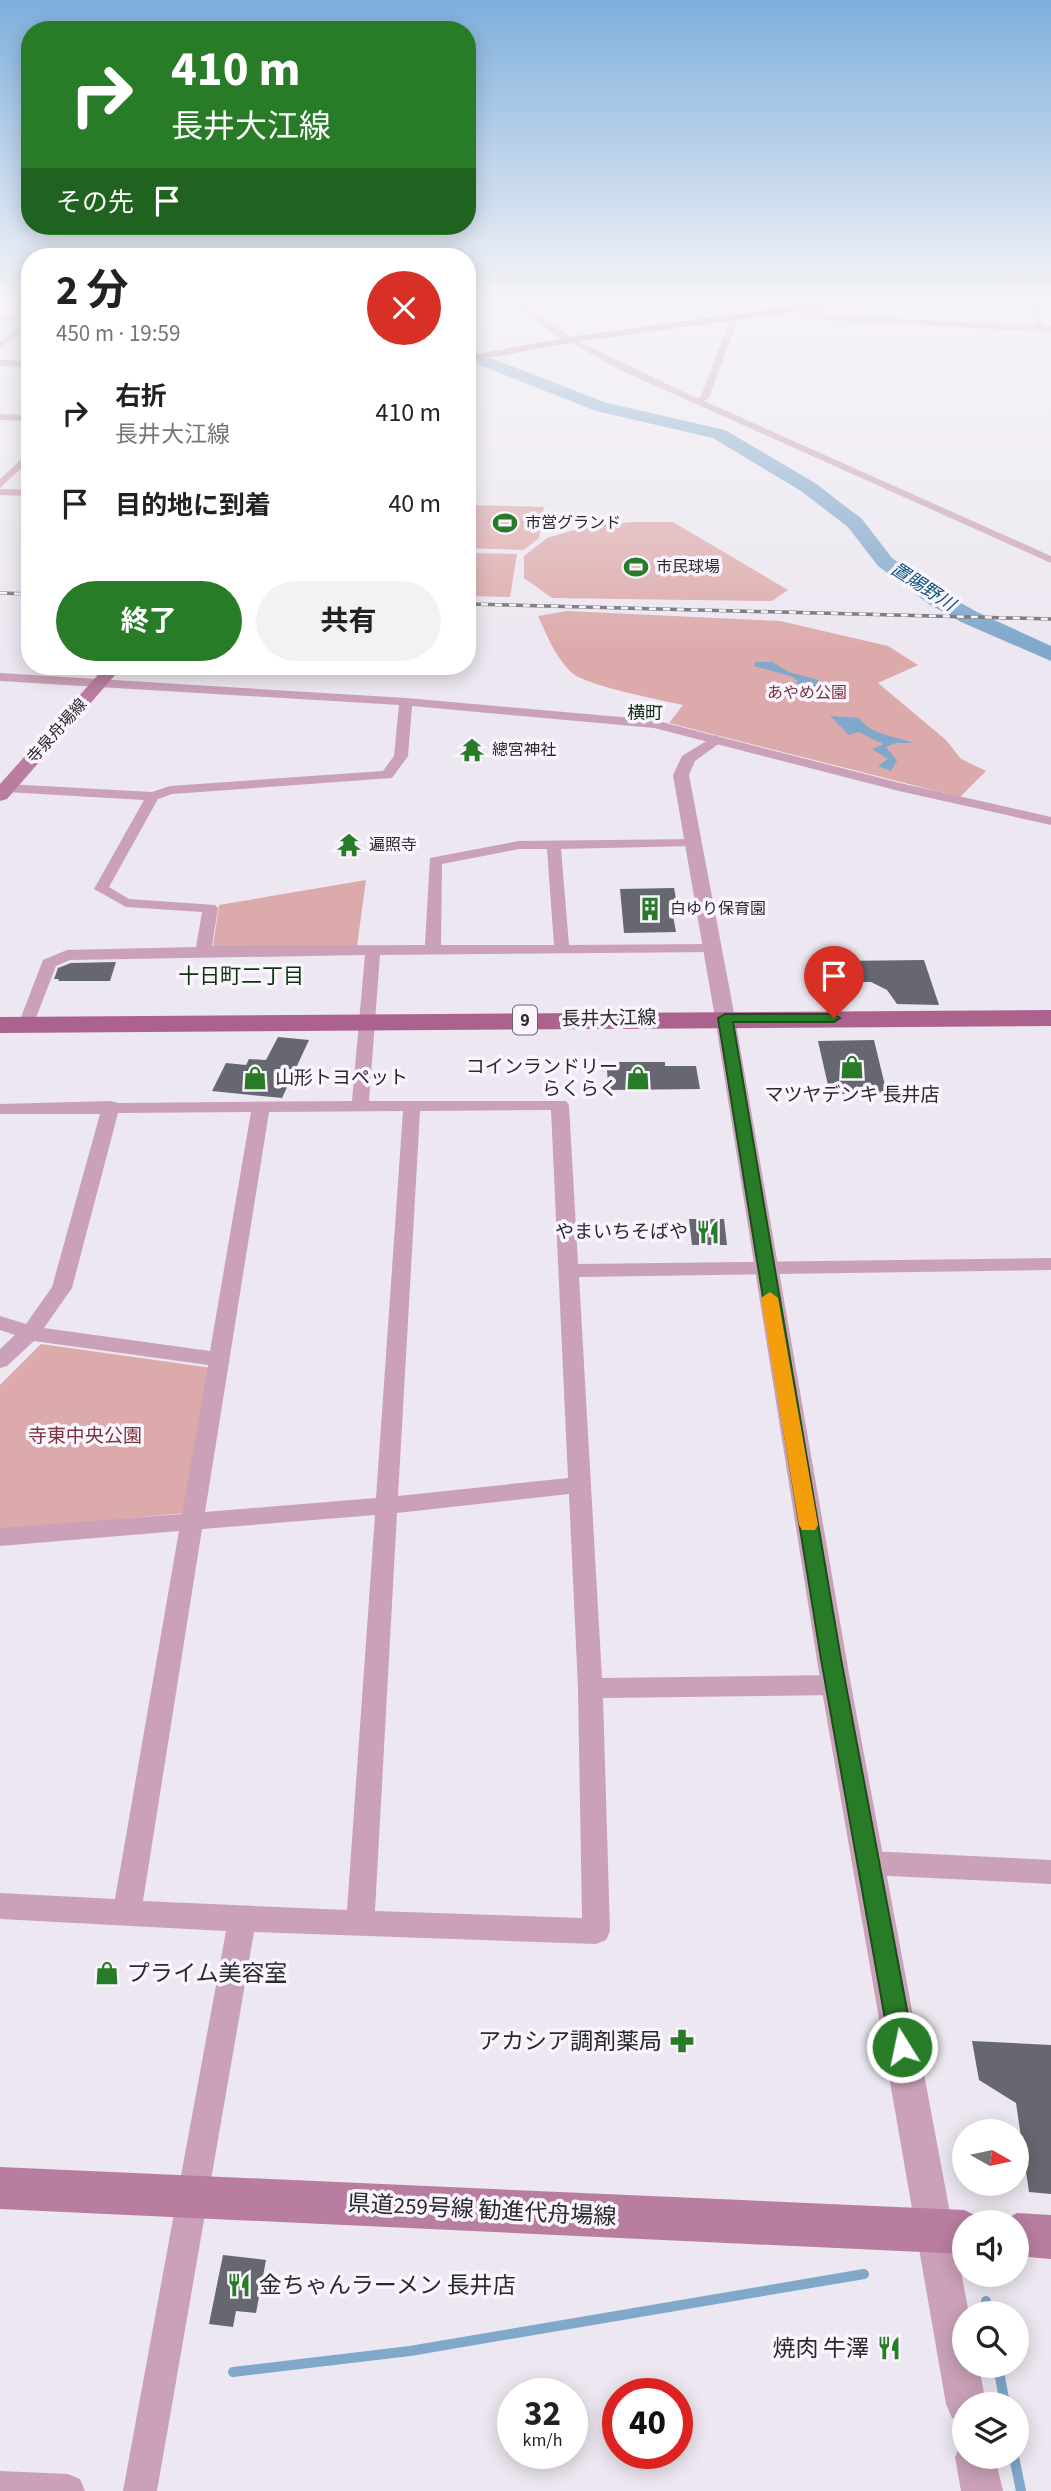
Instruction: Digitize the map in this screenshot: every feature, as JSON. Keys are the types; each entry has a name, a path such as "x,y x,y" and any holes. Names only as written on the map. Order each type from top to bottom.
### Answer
{"main road":[{"name":"寺泉舟場線","path":"2,790 107,675"},
{"name":"長井大江線","path":"0,1025 1051,1017"},
{"name":"県道259号線 勧進代舟場線","path":"0,2188 949,2231"},
{"path":"1029,2236 1051,2237"}],"street":[{"path":"731,415 1051,560"},
{"path":"0,417 21,418"},
{"path":"0,485 21,468"},
{"path":"0,492 21,493"},
{"path":"0,677 406,702 633,722 716,740 899,788 1051,821"},
{"path":"2,790 153,796 170,790 387,775 401,756 406,702"},
{"path":"716,740 688,759 681,775 725,1018 764,1266 836,1685 869,1863 949,2231 965,2392"},
{"path":"153,796 110,869 102,889 126,903 211,908 203,951"},
{"path":"433,950 435,861 519,845 692,842"},
{"path":"554,844 562,950"},
{"path":"26,1025 49,963 67,955 203,951 712,949"},
{"path":"360,1104 373,951"},
{"path":"0,1109 360,1104 560,1105 590,1688 596,1931 242,1919 0,1906"},
{"path":"0,1361 30,1334 62,1287 111,1106"},
{"path":"127,1912 261,1106"},
{"path":"360,1922 411,1106"},
{"path":"569,1271 764,1266 1051,1264"},
{"path":"0,1324 30,1334 218,1359"},
{"path":"0,1536 384,1506 579,1485"},
{"path":"590,1688 836,1685"},
{"path":"869,1863 1051,1872"},
{"path":"140,2491 242,1919"},
{"path":"977,2469 982,2491"},
{"path":"0,2488 68,2491"}],"green space":[{"name":"市営グランド","path":"476,505 544,507 539,538 524,550 476,548"},
{"name":"市民球場","path":"673,522 788,590 772,601 552,598 524,578 524,556 547,538 588,526"},
{"path":"476,553 517,554 510,597 476,596"},
{"name":"あやめ公園","path":"567,611 780,621 888,646 918,665 878,683 946,740 961,759 986,771 960,797 669,723 683,705 593,683 580,678 566,667 552,646 538,616"},
{"path":"366,880 357,946 213,946 219,905"},
{"name":"寺東中央公園","path":"41,1344 212,1368 186,1513 0,1530 0,1385"}],"water":[{"path":"755,662 772,662 789,672 818,680 826,691 806,690 796,683 798,681 793,677 754,666"},
{"path":"830,716 859,718 871,729 913,743 896,743 886,747 897,761 891,771 878,766 888,759 872,749 883,744 859,732 849,735"}],"building":[{"name":"白ゆり保育園","path":"674,888 679,915 673,916 676,932 624,933 620,889"},
{"path":"924,960 939,1005 897,1004 887,990 871,982 846,982 840,961"},
{"path":"116,962 110,981 54,979 58,968 71,963"},
{"name":"山形トヨペット","path":"278,1037 309,1040 282,1098 212,1091 226,1063 246,1065 249,1059 266,1060"},
{"name":"マツヤデンキ 長井店","path":"874,1040 887,1094 830,1094 818,1041"},
{"name":"コインランドリー らくらく","path":"606,1062 665,1062 665,1066 696,1066 700,1089 609,1090"},
{"name":"やまいちそばや","path":"689,1219 724,1219 727,1245 692,1245"},
{"path":"972,2041 1051,2045 1051,2194 1029,2192 1029,2119 1018,2119 1016,2103 979,2080"},
{"name":"金ちゃんラーメン 長井店","path":"223,2255 266,2260 256,2313 236,2311 233,2327 209,2324"}],"waterway":[{"name":"置賜野川","path":"638,415 719,434 808,487 855,523 885,562 937,599 969,617 1051,654"},
{"path":"233,2372 410,2351 864,2274"},
{"path":"1000,2378 1003,2392"},
{"path":"1016,2469 1021,2491"}],"railway":[{"path":"0,593 21,594"},
{"path":"476,604 1051,619"}],"slow traffic":[{"path":"770,1298 808,1525"}],"place":[{"name":"市営グランド","path":"505,523"},
{"name":"市民球場","path":"636,567"},
{"name":"總宮神社","path":"472,750"},
{"name":"遍照寺","path":"349,845"},
{"name":"白ゆり保育園","path":"650,909"},
{"name":"マツヤデンキ 長井店","path":"852,1067"},
{"name":"山形トヨペット","path":"255,1078"},
{"name":"コインランドリー らくらく","path":"638,1078"},
{"name":"やまいちそばや","path":"708,1232"},
{"name":"プライム美容室","path":"107,1973"},
{"name":"アカシア調剤薬局","path":"682,2041"},
{"name":"金ちゃんラーメン 長井店","path":"239,2285"},
{"name":"焼肉 牛澤","path":"889,2348"}],"district":[{"name":"横町","path":"645,713"},
{"name":"十日町二丁目","path":"241,976"}],"route":[{"path":"834,1018 725,1018 831,1659 902,2047"}]}
